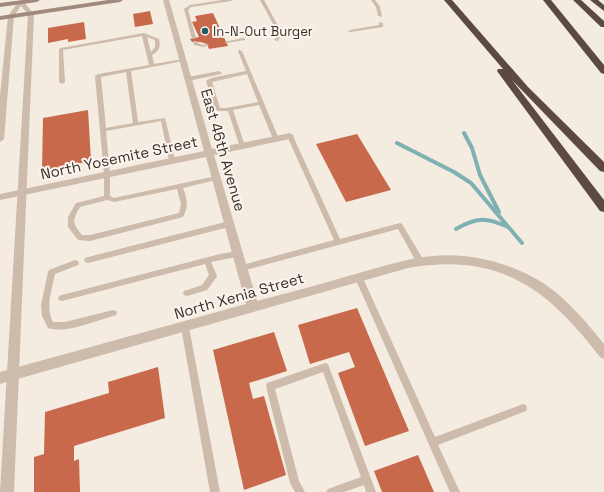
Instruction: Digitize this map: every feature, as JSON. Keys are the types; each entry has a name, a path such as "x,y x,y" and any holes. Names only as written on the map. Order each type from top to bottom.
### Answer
{"highway":[{"path":"448,0 525,89 604,168"},
{"path":"547,0 604,71"},
{"path":"577,0 604,25"},
{"path":"594,0 604,9"},
{"path":"478,36 509,83 604,208"}],"main road":[{"path":"0,5 37,0"},
{"path":"0,18 120,0"}],"street":[{"name":"East 46th Avenue","path":"166,0 253,308"},
{"path":"0,139 2,102 11,16 21,1 31,14 7,492"},
{"name":"North Yosemite Street","path":"0,197 290,136"},
{"name":"North Xenia Street","path":"0,378 420,261 459,259 487,264 520,276 548,293 575,318 604,352"}],"lane":[{"path":"208,45 203,46 196,44 186,10 190,6 231,0"},
{"path":"262,0 280,33 276,40"},
{"path":"373,0 378,7 380,16"},
{"path":"350,31 381,26 381,23"},
{"path":"144,34 152,66"},
{"path":"62,82 61,49 144,34 157,39 159,44 157,50 149,55"},
{"path":"226,42 243,39"},
{"path":"240,51 276,139"},
{"path":"107,198 107,174 98,76 183,60"},
{"path":"188,79 248,70"},
{"path":"248,70 213,78 209,81 218,108 230,109 261,103"},
{"path":"128,71 136,124"},
{"path":"230,109 242,146"},
{"path":"103,130 163,119 172,160"},
{"path":"290,136 338,242"},
{"path":"179,186 185,209 181,215 90,238 80,238 71,227 71,217 78,205 107,198 114,200 216,178"},
{"path":"88,260 229,224"},
{"path":"242,268 400,226 420,261"},
{"path":"62,298 238,254"},
{"path":"187,293 204,288 212,276 207,262"},
{"path":"75,263 52,272 45,305 46,316 50,325 65,326 113,313"},
{"path":"359,278 455,492"},
{"path":"185,327 215,492"},
{"path":"300,492 295,483 270,386 325,367 372,492"},
{"path":"433,442 523,408"},
{"path":"331,492 367,479"}],"building":[{"path":"150,11 153,24 135,27 133,14"},
{"path":"213,13 228,46 209,49 207,44 192,42 190,39 199,37 192,22 197,21 195,16"},
{"path":"84,22 86,39 68,42 68,39 48,43 48,28"},
{"path":"88,110 91,161 42,171 43,118"},
{"path":"357,134 391,190 346,202 316,144"},
{"path":"357,308 409,431 365,446 338,373 355,367 349,352 310,364 298,325"},
{"path":"274,332 287,371 249,383 253,399 264,396 286,475 244,490 213,350"},
{"path":"158,367 165,418 74,446 74,461 79,459 80,492 34,492 34,457 44,454 45,412 109,393 108,382"},
{"path":"418,455 434,492 382,492 374,471"}],"waterway":[{"path":"464,133 472,148 480,175 499,212"},
{"path":"397,143 454,172 471,183 522,243"},
{"path":"456,229 476,220 494,221 508,227"}],"place":[{"name":"In-N-Out Burger","path":"205,31"}]}
